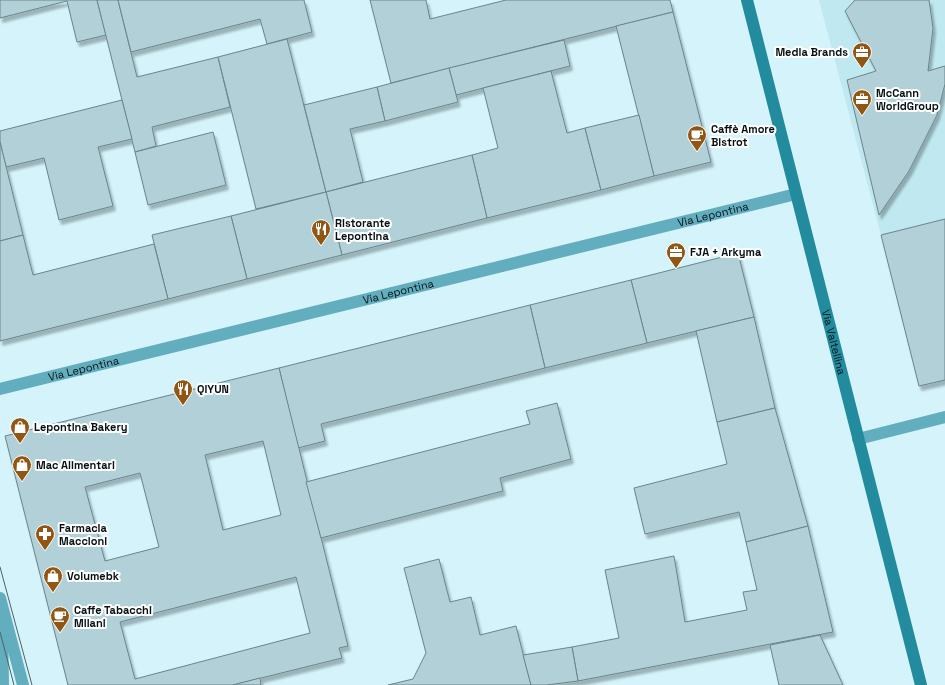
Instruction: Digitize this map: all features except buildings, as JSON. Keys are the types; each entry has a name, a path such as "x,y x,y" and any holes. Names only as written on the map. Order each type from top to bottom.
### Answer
{"main road":[{"name":"Via Valtellina","path":"747,0 920,685"}],"street":[{"name":"Via Lepontina","path":"0,389 796,194"},
{"path":"858,439 945,417"},
{"path":"1,601 3,685"},
{"path":"1,601 23,685"}],"shaded area":[{"path":"819,0 945,0 945,219 881,235"}],"tram line":[{"path":"0,567 32,685"},
{"path":"0,632 14,685"}],"place":[{"name":"Media Brands","path":"862,69"},
{"name":"McCann WorldGroup","path":"862,116"},
{"name":"Caffè Amore Bistrot","path":"697,152"},
{"name":"Ristorante Lepontina","path":"321,246"},
{"name":"FJA + Arkyma","path":"676,269"},
{"name":"QIYUN","path":"183,406"},
{"name":"Lepontina Bakery","path":"20,444"},
{"name":"Mac Alimentari","path":"22,482"},
{"name":"Farmacia Maccioni","path":"45,551"},
{"name":"Volumebk","path":"53,593"},
{"name":"Caffe Tabacchi Milani","path":"60,633"}]}
